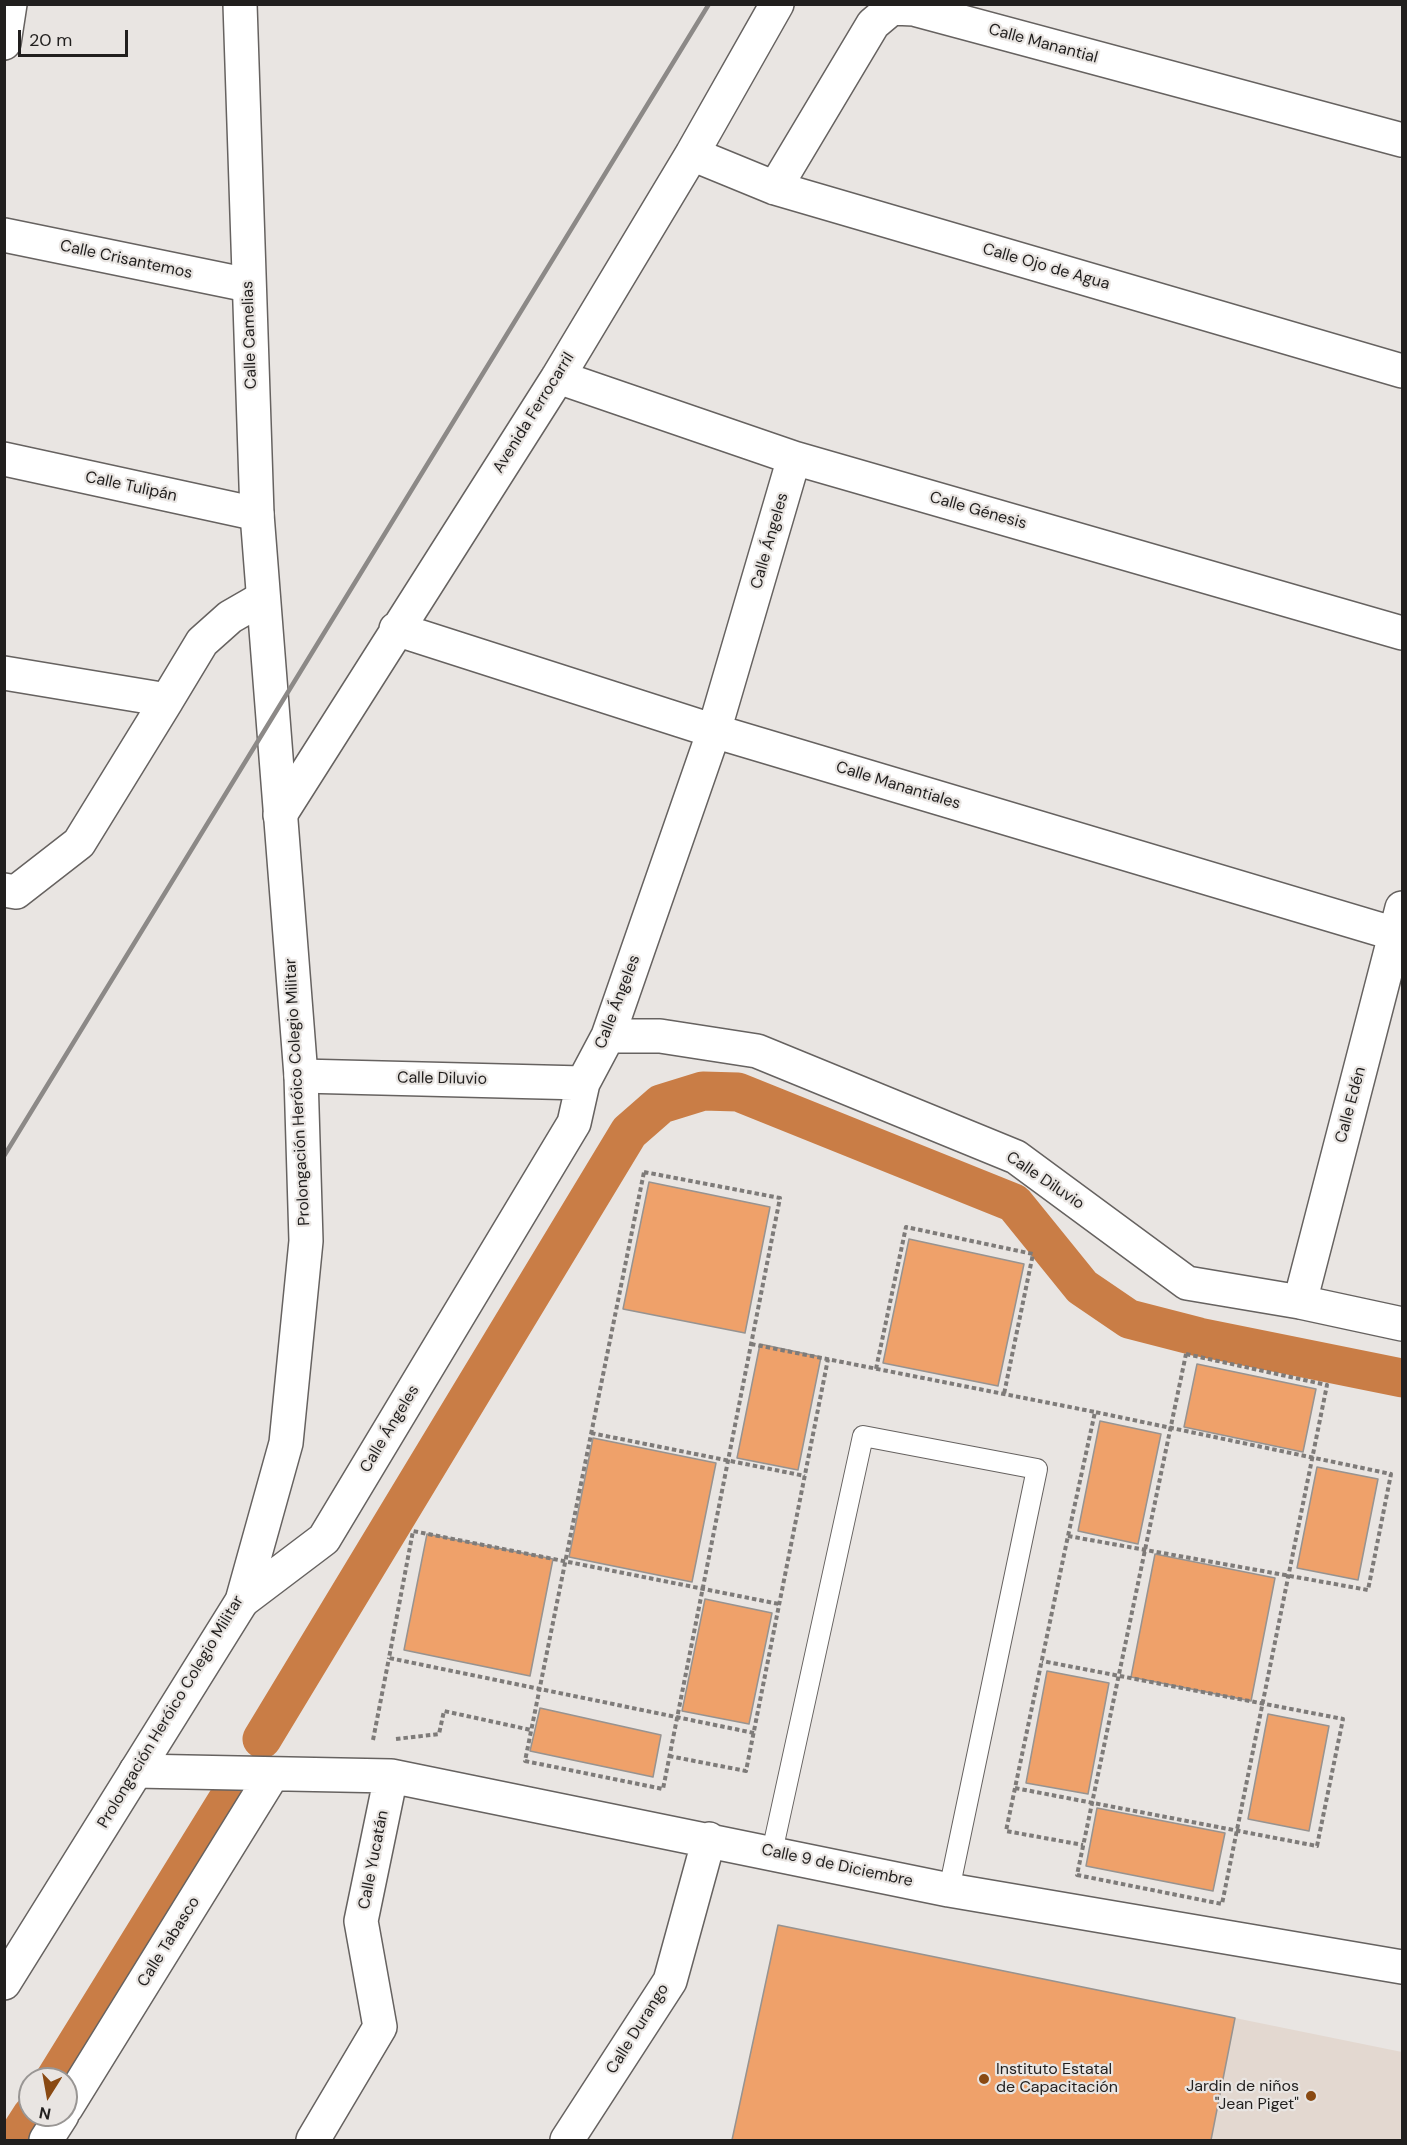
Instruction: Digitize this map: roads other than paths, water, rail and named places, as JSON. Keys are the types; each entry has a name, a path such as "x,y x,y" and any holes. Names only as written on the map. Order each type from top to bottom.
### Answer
{"street":[{"path":"4,43 10,4"},
{"name":"Calle Camelias","path":"240,4 256,514 268,666"},
{"name":"Avenida Ferrocarril","path":"280,816 396,629 558,376 692,154 777,4"},
{"name":"Calle Manantial","path":"775,188 873,24 892,8 914,9 1402,140"},
{"name":"Calle Ojo de Agua","path":"692,154 775,188 1402,371"},
{"name":"Calle Crisantemos","path":"4,235 248,285"},
{"name":"Calle Génesis","path":"558,376 794,458 1402,633"},
{"name":"Calle Ángeles","path":"242,1601 324,1539 574,1124 583,1083 608,1036 714,731 794,458"},
{"name":"Calle Tulipán","path":"4,459 256,514"},
{"path":"10,891 79,843 202,642 230,617 263,598"},
{"name":"Calle Manantiales","path":"396,629 714,731 1400,926"},
{"name":"Prolongación Heróico Colegio Militar","path":"4,1983 242,1601 286,1443 306,1241 301,1076 268,666"},
{"path":"4,673 167,700"},
{"name":"Calle Edén","path":"1300,1302 1400,926"},
{"name":"Calle Diluvio","path":"608,1036 660,1035 757,1051 1016,1157 1187,1283 1300,1302 1402,1324"},
{"name":"Calle Diluvio","path":"301,1076 583,1083"},
{"name":"Calle 9 de Diciembre","path":"136,1771 391,1776 710,1839 949,1890 1402,1967"},
{"name":"Calle Tabasco","path":"78,2089 272,1775"},
{"name":"Calle Yucatán","path":"313,2140 380,2026 362,1921 391,1776"},
{"name":"Calle Durango","path":"567,2140 670,1981 710,1839"},
{"path":"46,2140 54,2127"}],"lane":[{"path":"772,1852 863,1436 1038,1469 949,1890"}],"waterway":[{"path":"262,1739 629,1132 661,1104 703,1091 738,1092 1014,1203 1082,1287 1129,1319 1199,1337 1402,1378"},
{"path":"62,2067 233,1791"},
{"path":"16,2140 24,2127"}],"railway":[{"path":"4,1156 709,4"}],"place":[{"name":"Instituto Estatal de Capacitación","path":"984,2079"},
{"name":"Jardin de niños \"Jean Piget\"","path":"1311,2096"}]}
